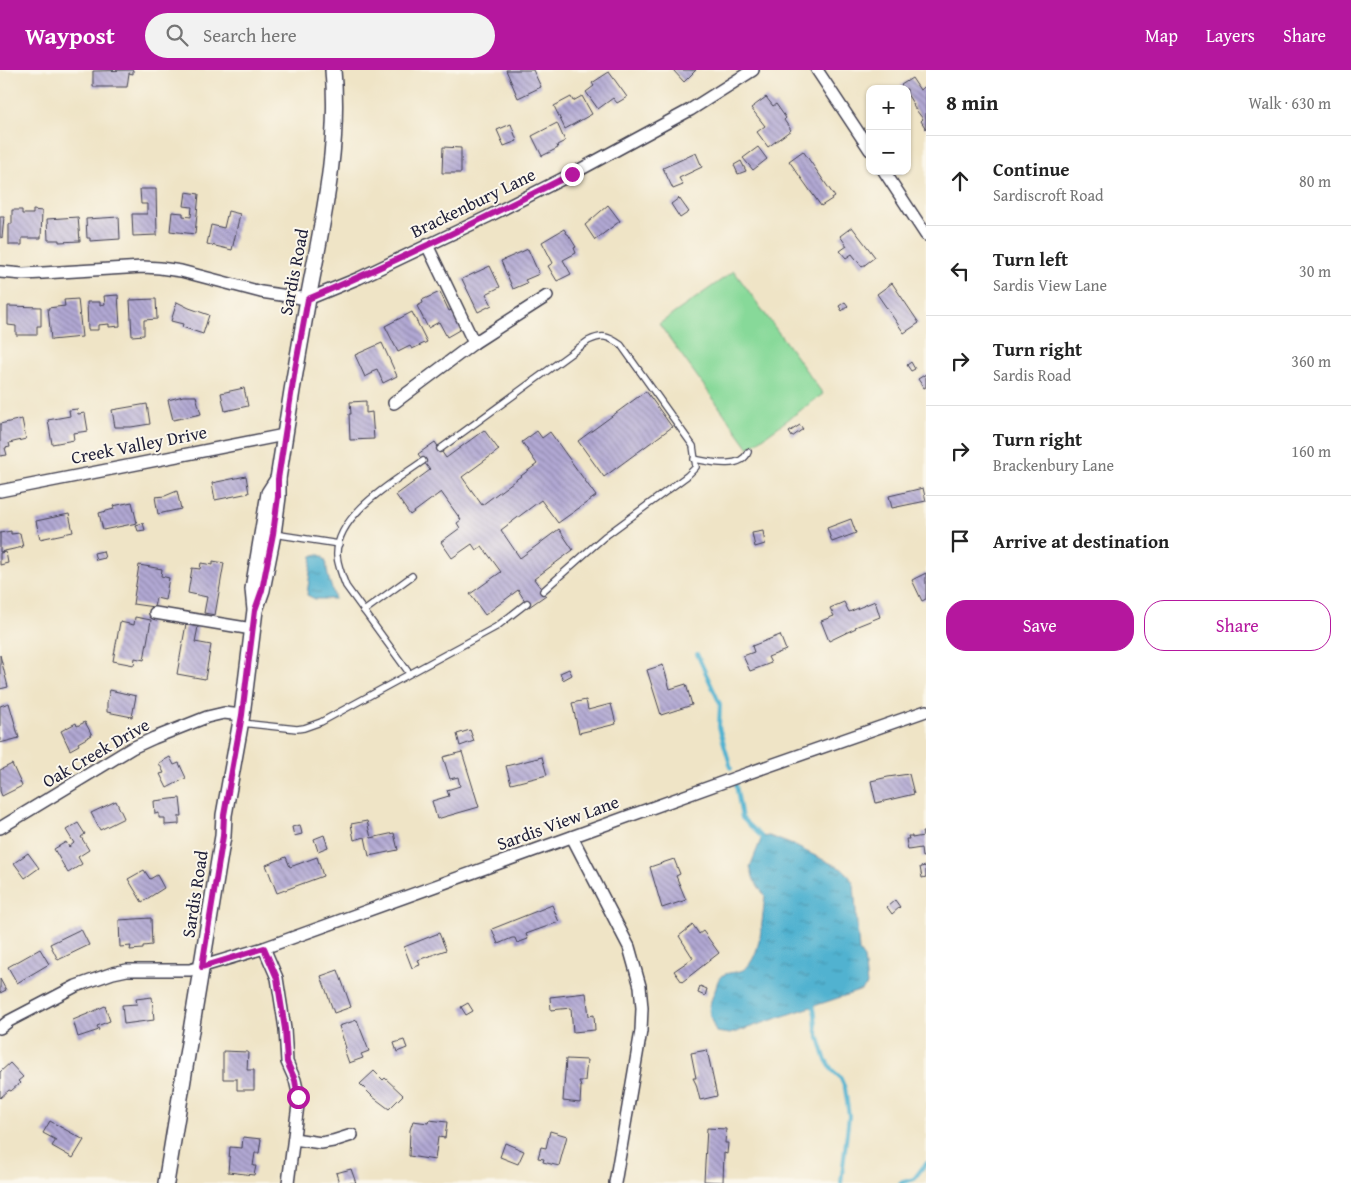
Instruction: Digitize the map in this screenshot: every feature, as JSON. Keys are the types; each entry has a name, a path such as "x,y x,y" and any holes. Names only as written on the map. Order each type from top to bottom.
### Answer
{"main road":[{"name":"Sardis Road","path":"166,1183 223,836 224,815 241,719 255,610 262,590 273,534 284,435 331,169 336,113 334,70"},
{"name":"Sardis Road","path":"255,610 253,589 269,493 278,479"}],"street":[{"path":"817,70 866,144"},
{"name":"Brackenbury Lane","path":"308,299 359,278 487,218 690,110 746,72"},
{"path":"887,175 926,235"},
{"path":"427,246 474,343"},
{"path":"0,272 23,274 143,267 160,268 181,271 262,292 308,299"},
{"path":"394,403 474,343 547,296"},
{"name":"Creek Valley Drive","path":"0,490 284,435"},
{"path":"155,613 252,629"},
{"name":"Sardis View Lane","path":"0,1028 9,1021 76,986 113,972 127,970 185,970 202,967 264,948 926,711"},
{"name":"Oak Creek Drive","path":"0,828 132,748 154,738 207,717 224,714 241,719"},
{"path":"572,837 629,947 640,986 642,1008 641,1031 615,1183"},
{"path":"264,948 277,978 285,1029 287,1062 295,1080 298,1097 288,1183"},
{"path":"294,1139 321,1143 352,1135"}],"lane":[{"path":"440,449 588,341 597,337 609,337 621,345 693,446 696,467 688,476 604,537 543,591"},
{"path":"694,459 730,463 746,458 748,452"},
{"path":"409,673 346,586 337,555 345,528 351,518 365,503 423,460"},
{"path":"273,534 339,544"},
{"path":"364,611 412,576"},
{"path":"241,719 297,729 321,722 496,627 527,603"}],"green space":[{"path":"734,271 823,394 749,448 659,324"}],"water":[{"path":"317,554 322,556 326,562 335,599 315,599 307,595 312,556"},
{"path":"769,836 793,845 842,869 849,876 854,885 859,951 864,958 867,985 862,990 730,1034 716,1032 709,1010 718,981 723,975 745,969 753,959 759,942 765,896 754,880 750,867 762,837"}],"building":[{"path":"133,70 133,74 129,73 127,87 93,87 93,71"},
{"path":"506,70 533,70 541,87 518,98"},
{"path":"673,70 696,70 684,82"},
{"path":"609,72 627,97 617,103 613,98 598,109 586,92 594,86 592,83"},
{"path":"912,78 920,90 926,86 926,129 921,121 923,119 911,100 911,85 901,85"},
{"path":"582,96 592,114 565,129 554,106 571,97 573,101"},
{"path":"766,97 773,106 776,104 786,118 784,120 791,130 768,147 757,132 765,126 751,108"},
{"path":"557,123 565,141 557,145 558,148 542,156 532,136"},
{"path":"511,124 517,141 504,146 497,130"},
{"path":"443,147 461,148 461,173 442,173"},
{"path":"758,147 767,159 753,170 743,158"},
{"path":"803,151 835,197 821,206 789,161"},
{"path":"696,153 702,167 679,178 683,185 673,189 663,168"},
{"path":"741,161 746,171 738,174 734,165"},
{"path":"140,189 156,189 157,235 133,236 132,214 147,214 147,204 141,204"},
{"path":"186,192 199,194 195,234 170,231 172,212 183,213 183,216 191,217 192,207 184,206"},
{"path":"679,198 689,212 680,218 671,204"},
{"path":"608,205 620,221 595,240 585,225"},
{"path":"12,210 22,210 22,214 33,214 33,210 42,211 41,238 22,238 22,245 9,245 9,224 12,224"},
{"path":"228,211 240,214 232,250 207,244 211,225 224,228"},
{"path":"0,217 4,217 2,238 0,237"},
{"path":"78,217 80,241 59,242 59,240 48,240 47,219"},
{"path":"119,217 120,239 90,241 90,238 87,238 86,219"},
{"path":"852,227 875,257 862,267 852,254 846,258 840,251 847,246 840,236"},
{"path":"564,229 576,247 574,248 576,253 563,260 571,274 557,281 548,266 553,263 542,242"},
{"path":"528,249 539,274 525,280 527,283 513,289 501,261"},
{"path":"490,266 500,287 486,294 492,305 478,312 462,279"},
{"path":"892,283 919,323 904,333 877,294"},
{"path":"440,292 449,311 452,310 461,329 447,337 439,322 428,328 417,306 423,303 422,300"},
{"path":"118,295 120,326 98,325 98,330 88,330 87,302 100,302 100,305 105,304 104,296"},
{"path":"78,299 82,337 51,340 48,308 65,306 64,300"},
{"path":"156,299 157,319 144,320 144,335 132,336 130,300"},
{"path":"177,302 209,315 203,334 182,327 183,324 171,321"},
{"path":"845,302 848,306 842,311 839,306"},
{"path":"8,306 41,307 41,326 37,326 37,335 16,335 16,326 8,325"},
{"path":"412,312 427,342 412,349 410,346 398,352 385,326"},
{"path":"382,343 397,376 383,383 377,369 365,377 355,355"},
{"path":"911,362 915,369 911,371 907,365"},
{"path":"926,374 926,387 924,388 918,379"},
{"path":"244,388 248,406 225,411 221,393"},
{"path":"646,391 672,427 604,477 578,441"},
{"path":"183,396 196,396 201,414 173,420 168,400"},
{"path":"366,401 366,413 372,412 374,439 350,440 350,402"},
{"path":"147,404 150,424 115,427 112,410"},
{"path":"77,409 78,414 85,413 88,431 73,433 74,440 52,444 48,420 70,416 69,410"},
{"path":"22,419 26,439 9,443 10,447 5,448 7,455 0,456 0,424"},
{"path":"800,425 803,429 792,437 789,432"},
{"path":"484,430 499,450 462,477 482,505 537,464 522,442 537,431 542,438 550,432 596,496 558,523 541,500 501,530 520,558 559,529 573,550 534,579 546,595 529,607 518,590 485,615 470,594 501,572 482,546 476,550 472,544 452,558 441,542 460,528 457,523 461,520 441,492 410,515 396,495 430,470 418,454 435,442 446,458"},
{"path":"246,476 249,493 215,500 212,483"},
{"path":"923,488 926,501 892,508 889,496"},
{"path":"177,491 181,509 158,514 155,497 165,496"},
{"path":"132,502 137,523 103,530 99,513 114,509 113,506"},
{"path":"69,514 73,532 40,539 36,521"},
{"path":"851,519 856,533 832,542 827,528"},
{"path":"143,523 145,530 138,531 136,525"},
{"path":"11,531 11,534 20,533 23,547 0,552 0,533"},
{"path":"763,531 765,544 755,547 752,533"},
{"path":"103,551 105,558 96,560 94,553"},
{"path":"6,552 8,563 0,565 0,553"},
{"path":"213,561 224,563 215,615 204,613 207,597 188,593 192,568 200,569 201,563 213,565"},
{"path":"139,565 162,569 161,576 169,578 165,600 156,598 154,607 133,604"},
{"path":"926,573 926,599 922,601 912,580"},
{"path":"875,601 880,617 855,627 829,641 821,621 834,616 830,608 844,602 849,612"},
{"path":"135,617 151,620 144,660 135,658 134,665 113,661 120,622 134,625"},
{"path":"186,624 198,627 195,642 211,645 205,679 177,674"},
{"path":"780,635 786,650 768,657 771,663 750,671 743,656 754,652 752,646"},
{"path":"0,655 8,687 0,689"},
{"path":"663,665 670,689 686,684 692,705 661,715 647,670"},
{"path":"569,669 572,675 563,680 560,673"},
{"path":"110,690 136,696 132,717 107,712"},
{"path":"586,700 588,710 611,704 616,724 579,733 572,703"},
{"path":"9,703 19,738 0,743 0,706"},
{"path":"85,722 92,735 70,750 61,731 76,723 77,726"},
{"path":"470,730 474,741 460,746 457,734"},
{"path":"462,752 479,807 437,819 432,801 449,796 447,790 460,786 458,777 450,779 443,757"},
{"path":"170,757 174,765 179,763 186,778 167,788 160,774 164,773 159,763"},
{"path":"542,757 547,775 511,784 506,766"},
{"path":"12,764 22,786 2,796 0,791 0,770"},
{"path":"909,774 914,794 876,803 871,781"},
{"path":"180,798 182,816 179,816 179,824 165,825 165,818 159,818 159,813 155,814 154,801"},
{"path":"116,801 124,818 100,830 91,813"},
{"path":"367,821 371,838 394,833 398,850 369,856 365,837 354,840 351,824"},
{"path":"78,823 85,834 81,837 89,850 78,857 82,864 68,873 54,849 66,842 69,847 74,843 66,830"},
{"path":"300,825 302,834 294,836 292,827"},
{"path":"922,832 926,832 926,856 922,857 921,848 908,850 906,839 909,839 908,836 912,836 912,838 923,836"},
{"path":"324,835 328,847 318,851 314,839"},
{"path":"28,853 39,868 25,878 14,863"},
{"path":"286,857 290,867 317,857 323,876 277,893 266,865"},
{"path":"674,859 680,874 676,876 686,900 662,908 650,867"},
{"path":"926,866 926,877 922,878 920,867"},
{"path":"144,870 150,879 157,875 164,888 142,902 128,879"},
{"path":"895,900 900,907 892,914 887,907"},
{"path":"552,905 559,922 526,934 528,939 517,943 515,938 512,938 498,944 492,929"},
{"path":"151,918 152,945 143,946 143,949 130,950 131,946 120,947 119,920"},
{"path":"693,925 699,934 703,931 719,953 682,982 674,971 693,958 679,936"},
{"path":"81,929 89,945 58,960 50,944"},
{"path":"439,933 446,950 418,960 420,965 412,968 404,947"},
{"path":"40,949 49,964 17,983 8,967"},
{"path":"338,970 351,1007 334,1013 321,976"},
{"path":"0,979 6,990 0,993"},
{"path":"700,986 707,989 705,996 698,993"},
{"path":"586,993 589,1016 594,1015 595,1030 573,1032 571,1008 551,1010 550,997"},
{"path":"152,997 154,1020 124,1024 122,1005 137,1004 136,999"},
{"path":"468,1003 473,1011 466,1015 461,1007"},
{"path":"105,1006 110,1021 97,1026 99,1030 78,1037 73,1020"},
{"path":"357,1020 369,1051 361,1054 363,1058 349,1063 339,1026"},
{"path":"404,1040 407,1048 397,1052 394,1043"},
{"path":"707,1050 717,1096 700,1100 693,1078 696,1078 691,1053"},
{"path":"223,1051 248,1052 247,1070 254,1070 254,1090 237,1090 237,1079 223,1079"},
{"path":"566,1059 587,1060 585,1081 579,1081 581,1087 580,1103 563,1101"},
{"path":"10,1063 23,1077 18,1081 20,1083 0,1098 0,1072"},
{"path":"374,1071 383,1080 385,1078 403,1095 389,1109 360,1084"},
{"path":"429,1120 447,1122 445,1138 438,1137 435,1160 409,1156 410,1130 413,1121 428,1123"},
{"path":"50,1121 84,1140 73,1158 52,1146 56,1140 43,1133"},
{"path":"707,1128 726,1129 725,1143 728,1143 727,1154 724,1153 723,1182 704,1181"},
{"path":"550,1131 567,1136 559,1166 543,1162 544,1159 538,1158 541,1147 546,1148"},
{"path":"243,1137 261,1139 259,1153 255,1153 253,1166 256,1166 254,1175 228,1172 230,1147 242,1148"},
{"path":"505,1143 524,1151 518,1164 500,1157"},
{"path":"351,1169 356,1183 339,1183 336,1173"}],"waterway":[{"path":"697,654 720,704 719,727 731,768"},
{"path":"736,785 742,818 762,837 763,841"},
{"path":"812,1002 816,1028 825,1058 832,1070 840,1077 845,1088 849,1116 841,1183"},
{"path":"900,1183 914,1179 926,1163"}],"route":[{"path":"298,1097 295,1080 287,1062 285,1029 277,978 264,948 202,967 223,836 224,815 242,715 255,610 262,590 273,534 278,497 278,479 308,299 359,278 487,218 572,174"}]}
